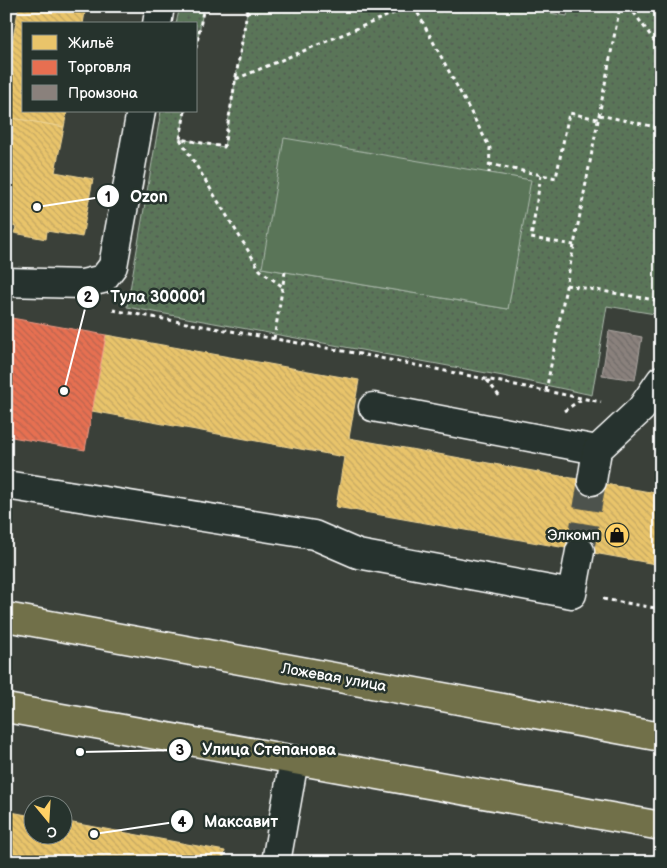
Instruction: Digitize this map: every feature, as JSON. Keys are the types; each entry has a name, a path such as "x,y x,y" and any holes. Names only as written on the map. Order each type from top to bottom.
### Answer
{"main road":[{"name":"Ложевая улица","path":"6,617 661,737"},
{"path":"6,708 661,826"}],"lane":[{"path":"157,22 160,6"},
{"path":"6,282 82,284 103,279 113,266 141,112"},
{"path":"592,481 597,450 641,409 661,380"},
{"path":"373,407 597,450"},
{"path":"6,485 314,535 358,554 572,594 580,551"},
{"path":"276,862 294,760"}],"path":[{"path":"198,38 204,6"},
{"path":"180,139 224,147 248,6"},
{"path":"236,79 413,6 490,148 488,173"},
{"path":"546,391 620,6"},
{"path":"628,6 661,50"},
{"path":"185,112 180,139 260,270 283,287"},
{"path":"489,164 556,178 569,113 661,128"},
{"path":"540,175 531,238 574,245"},
{"path":"274,339 285,272"},
{"path":"82,284 106,309 641,409"},
{"path":"566,285 661,302"},
{"path":"572,594 661,609"}],"green space":[{"path":"180,6 204,6 198,38 198,22 176,22"},
{"path":"248,6 510,6 567,16 569,6 661,6 661,315 607,306 592,395 503,376 127,307 161,112 185,112 180,139 224,147","holes":["489,173 530,180 508,309 262,268"]},
{"path":"284,138 531,180 508,309 262,268"}],"building: Жильё":[{"path":"19,6 86,6 83,22 22,22 22,112 67,112 64,127 6,117 6,75"},
{"path":"6,117 64,127 55,172 93,179 82,237 47,231 46,239 14,233 16,227 6,225"},
{"path":"106,335 359,380 349,438 661,494 661,565 336,507 344,457 92,411"},
{"path":"6,811 22,814 22,846 72,846 72,823 225,851 223,862 6,862"}],"building: Торговля":[{"path":"6,317 106,335 85,450 6,436"}],"building: Промзона":[{"path":"609,331 642,337 635,380 602,375"}],"tunnel":[{"path":"580,551 592,481"}],"place":[{"name":"Ozon","path":"37,207"},
{"name":"Тула 300001","path":"64,391"},
{"name":"Элкомп","path":"617,535"},
{"name":"Улица Степанова","path":"80,752"},
{"name":"Максавит","path":"94,834"}]}
